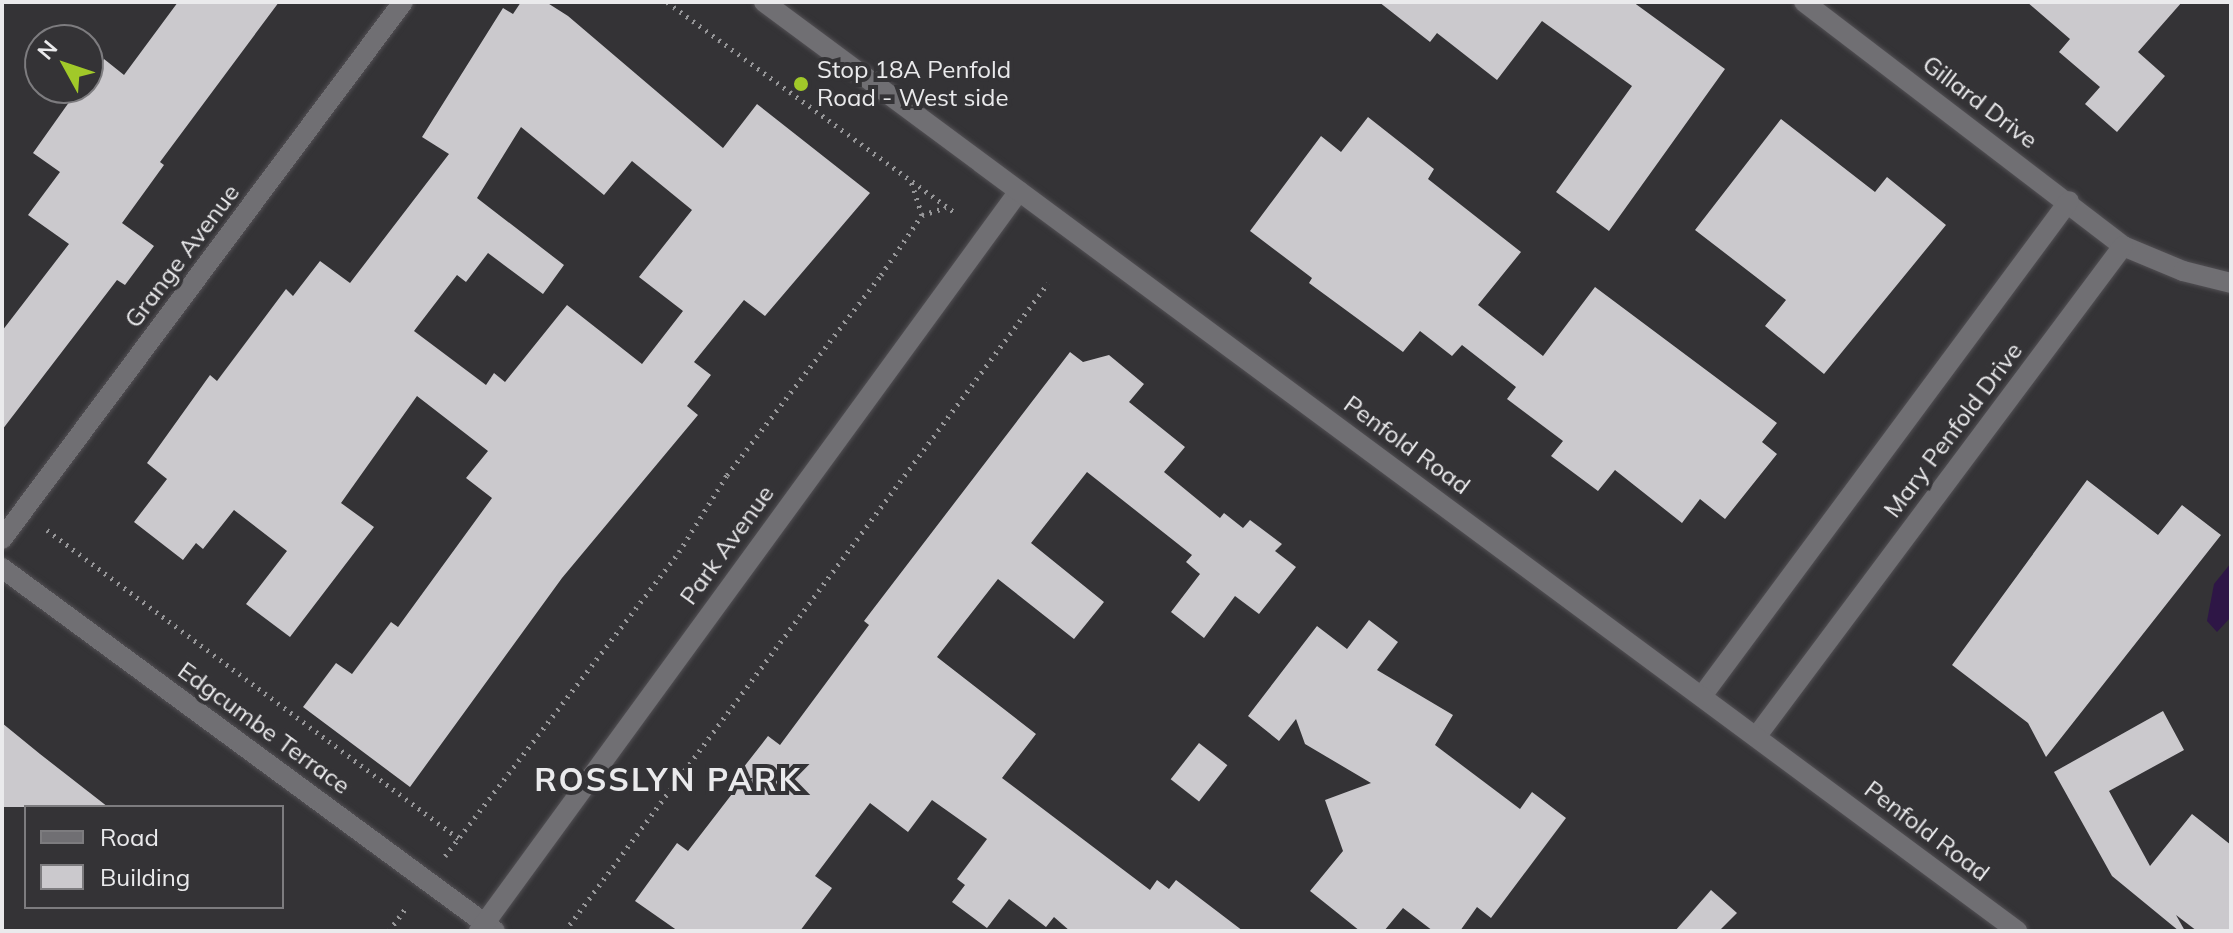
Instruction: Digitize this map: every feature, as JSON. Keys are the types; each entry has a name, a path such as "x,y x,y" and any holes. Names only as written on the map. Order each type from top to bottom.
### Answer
{"street":[{"name":"Grange Avenue","path":"2,539 403,2"},
{"name":"Penfold Road","path":"764,2 2017,931"},
{"name":"Gillard Drive","path":"1804,2 2069,201 2123,246"},
{"name":"Park Avenue","path":"486,928 1019,191"},
{"name":"Mary Penfold Drive","path":"1702,696 2069,201"},
{"name":"Mary Penfold Drive","path":"1756,737 2123,246"},
{"path":"2123,246 2183,271 2231,283"},
{"name":"Edgcumbe Terrace","path":"2,568 426,880 486,928"}],"path":[{"path":"667,2 955,213"},
{"path":"911,181 922,215"},
{"path":"426,880 679,552 727,475 812,369 922,215 946,207"},
{"path":"565,931 1048,283"},
{"path":"24,512 458,838"}],"shaded area":[{"path":"2231,563 2231,617 2217,632 2207,621 2214,584"}],"building":[{"path":"178,2 279,2 160,162 164,165 122,223 154,246 125,285 117,280 2,430 2,331 69,244 28,215 60,172 33,153 68,104 104,104 104,59 124,75"},
{"path":"521,2 546,2 568,16 723,148 757,104 870,193 765,316 744,300 694,362 711,375 687,406 698,415 562,578 410,787 303,707 336,663 352,674 391,622 398,627 492,498 466,478 488,451 417,396 341,503 374,527 290,637 246,604 287,551 234,510 203,549 196,543 183,560 134,522 167,479 147,463 210,375 217,381 286,289 293,296 320,261 350,283 449,154 422,137 503,8 513,14","holes":["521,127 604,195 632,161 692,210 639,277 683,311 642,364 567,305 505,382 494,373 486,385 414,331 457,275 466,282 488,253 543,294 564,265 477,198"]},
{"path":"1379,2 1633,2 1725,69 1609,231 1556,192 1632,86 1542,21 1497,80 1437,33 1430,42"},
{"path":"2027,2 2182,2 2138,52 2165,76 2117,132 2085,104 2100,87 2059,52 2070,39"},
{"path":"1368,117 1434,169 1428,179 1521,252 1478,305 1543,356 1595,287 1777,423 1762,442 1777,454 1725,519 1700,499 1682,523 1615,470 1598,491 1551,456 1563,441 1507,399 1516,387 1462,345 1452,356 1420,331 1403,352 1309,283 1312,278 1250,231 1321,136 1341,152"},
{"path":"1781,119 1875,192 1887,177 1946,225 1824,374 1765,326 1786,300 1695,230"},
{"path":"1070,352 1083,362 1109,355 1144,384 1129,402 1185,447 1164,472 1220,518 1224,513 1243,528 1250,520 1282,544 1275,551 1296,567 1259,614 1235,596 1204,638 1171,612 1200,574 1186,562 1192,555 1087,472 1031,543 1104,602 1074,639 998,579 937,657 1036,734 1002,778 1150,890 1157,880 1169,889 1176,880 1243,931 1070,931 1054,917 1046,927 1009,899 987,928 952,902 965,885 957,879 987,839 932,800 908,832 870,803 815,876 832,888 800,931 678,931 635,901 677,843 688,851 742,781 736,777 768,736 780,745 869,625 864,621"},
{"path":"2087,480 2158,535 2182,505 2221,535 2046,757 2028,723 1952,665"},
{"path":"1369,620 1398,642 1377,670 1453,715 1435,745 1520,809 1532,792 1566,818 1491,918 1477,907 1460,931 1433,931 1403,908 1384,931 1360,931 1310,891 1343,851 1325,800 1371,783 1305,744 1296,719 1279,741 1248,716 1317,626 1347,649"},
{"path":"2163,711 2184,750 2109,791 2150,866 2192,814 2231,845 2231,931 2197,931 2176,915 2185,931 2179,931 2112,876 2054,772"},
{"path":"2,723 105,805 24,805 2,807"},
{"path":"1199,743 1227,765 1199,801 1171,779"},
{"path":"1711,890 1737,913 1719,931 1675,931"}],"place":[{"name":"Stop 18A Penfold Road - West side","path":"801,84"}],"district":[{"name":"ROSSLYN PARK","path":"668,779"}]}
